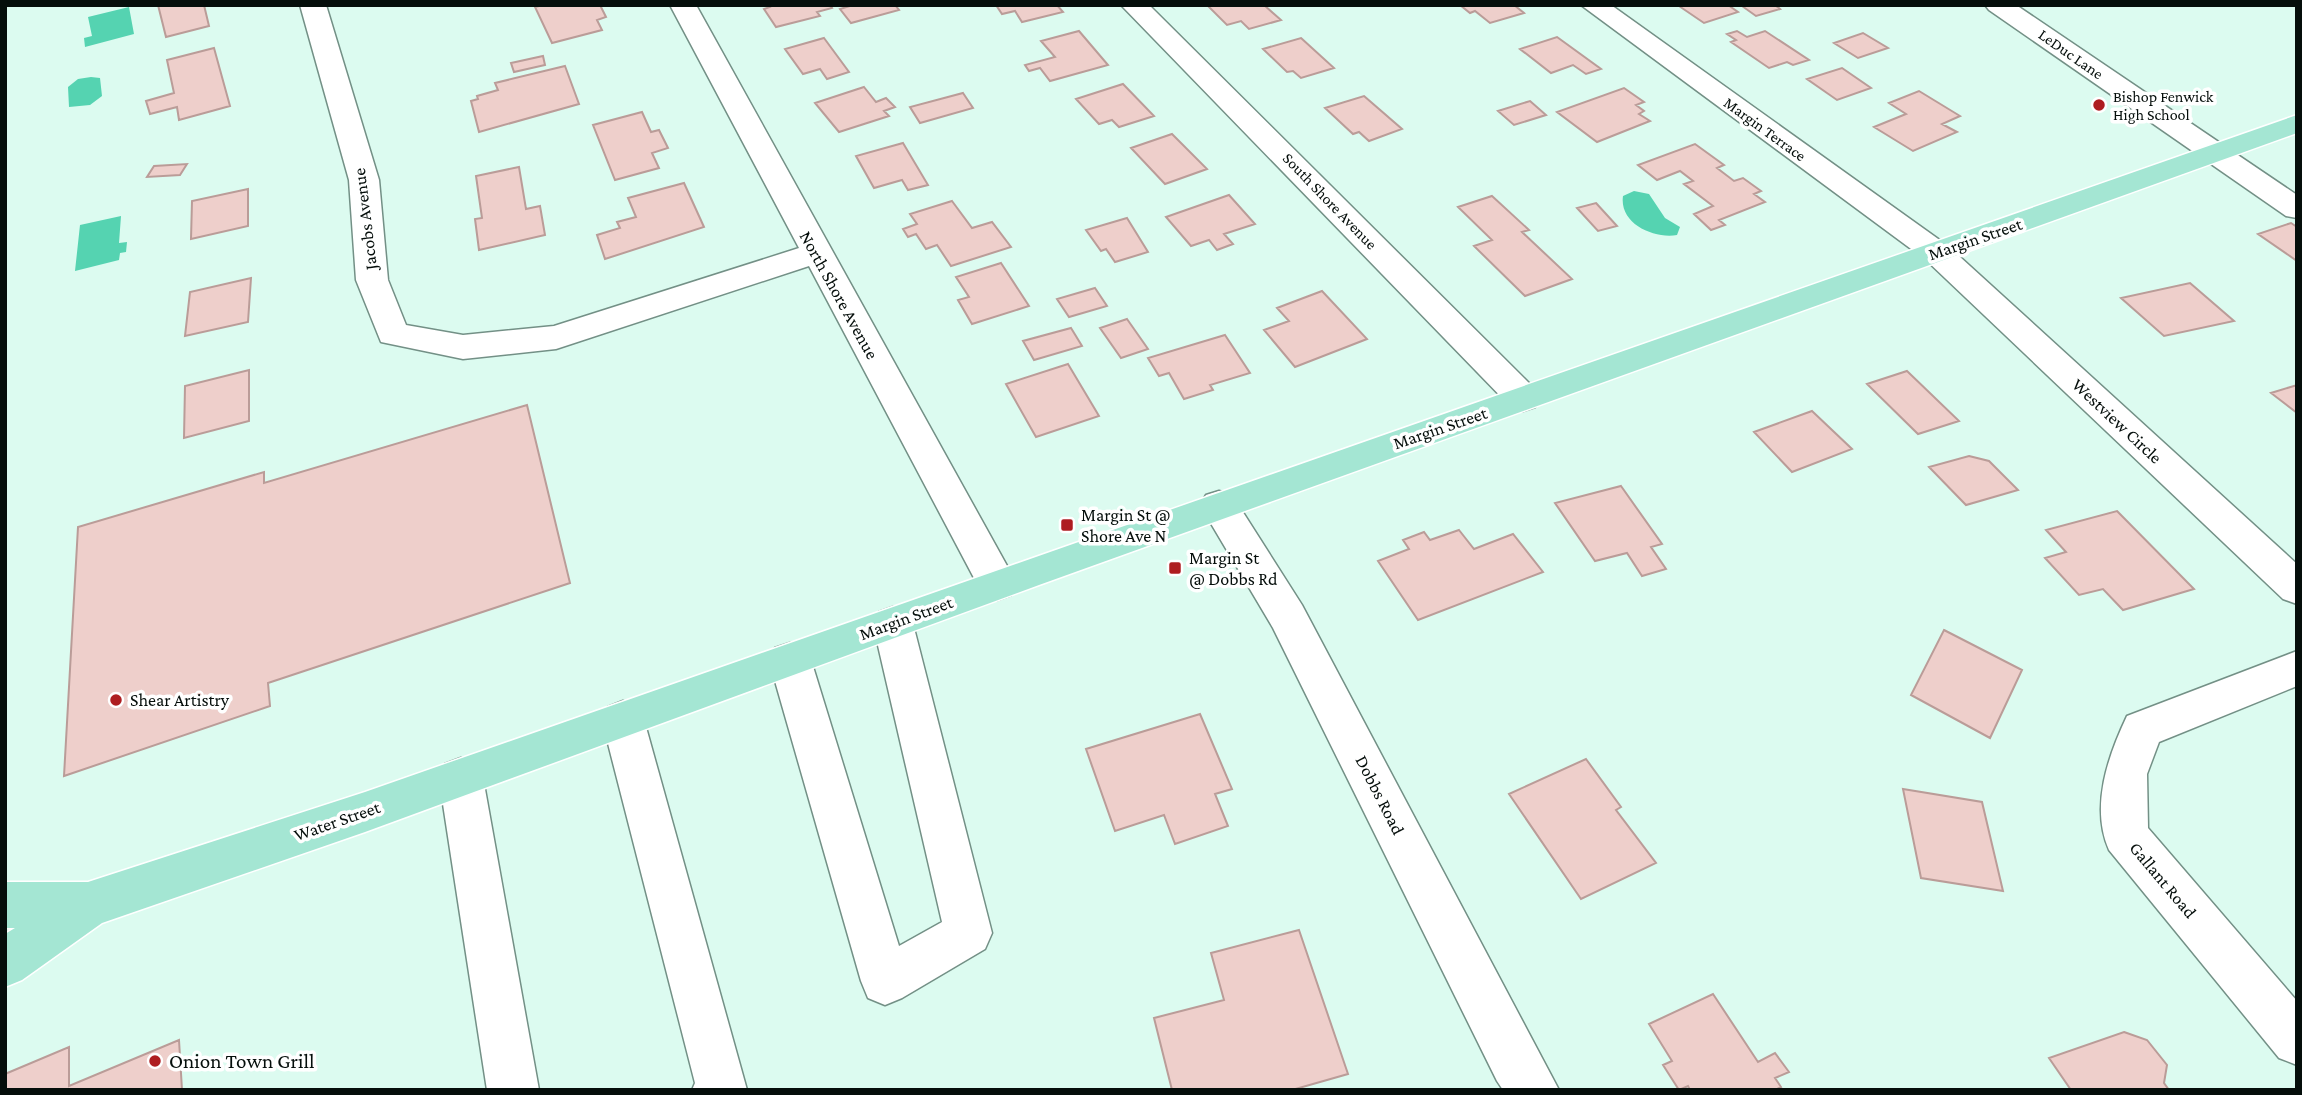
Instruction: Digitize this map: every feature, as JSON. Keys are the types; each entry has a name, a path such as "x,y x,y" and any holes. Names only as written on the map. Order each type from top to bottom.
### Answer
{"main road":[{"name":"Margin Street","path":"603,727 1219,505 1937,253 2297,123"},
{"name":"Water Street","path":"5,963 88,905 603,727"},
{"name":"Water Street","path":"5,905 88,905"}],"street":[{"name":"Jacobs Avenue","path":"313,5 364,180 372,280 393,334 463,347 556,337 816,253"},
{"name":"North Shore Avenue","path":"683,5 998,584"},
{"name":"South Shore Avenue","path":"1134,5 1523,398"},
{"name":"Margin Terrace","path":"1594,5 1937,253"},
{"name":"LeDuc Lane","path":"1998,5 2297,209"},
{"name":"Westview Circle","path":"1937,253 2297,589"},
{"name":"Dobbs Road","path":"1219,505 1288,617 1515,1063 1533,1090"},
{"path":"790,660 885,981 968,933 893,624"},
{"name":"Gallant Road","path":"2297,667 2142,729 2125,774 2125,835 2297,1040"},
{"path":"603,727 722,1088 718,1090"},
{"path":"461,778 513,1090"}],"shaded area":[{"path":"129,7 134,34 85,47 84,38 92,36 88,17"},
{"path":"100,78 102,96 90,105 69,107 68,87 78,79"},
{"path":"1634,191 1649,194 1665,218 1680,227 1677,235 1658,235 1632,222 1623,206 1623,196"},
{"path":"121,216 119,243 127,242 126,252 120,253 119,260 75,271 80,225"}],"building":[{"path":"158,5 204,5 209,26 166,37"},
{"path":"600,5 606,17 597,20 602,30 552,43 535,7"},
{"path":"769,5 830,5 832,8 817,12 820,16 776,27 764,9 770,7"},
{"path":"853,5 895,5 899,10 851,23 840,9"},
{"path":"996,5 1057,5 1063,12 1022,22 1015,11 1002,14"},
{"path":"1207,5 1264,5 1281,20 1249,29 1241,21 1227,25"},
{"path":"1460,5 1514,5 1524,13 1490,23 1475,11 1470,13"},
{"path":"1728,5 1738,12 1704,23 1679,6"},
{"path":"1775,5 1780,9 1756,16 1742,6"},
{"path":"1079,31 1108,65 1050,81 1040,68 1029,71 1025,65 1055,57 1041,41"},
{"path":"1737,31 1747,37 1765,31 1809,60 1793,65 1787,62 1769,68 1731,42 1736,40 1727,34"},
{"path":"1863,33 1888,48 1858,58 1834,43"},
{"path":"1557,37 1601,69 1586,74 1573,65 1551,73 1520,49"},
{"path":"824,38 849,72 827,79 820,69 803,74 785,49"},
{"path":"1301,38 1334,68 1301,78 1293,71 1287,72 1263,49"},
{"path":"214,48 230,106 179,120 177,107 150,114 146,101 174,93 167,60"},
{"path":"543,56 545,65 514,72 511,63"},
{"path":"565,66 579,104 479,132 471,101 478,99 477,96 498,90 495,83"},
{"path":"1842,68 1871,88 1837,100 1807,79"},
{"path":"1123,84 1154,116 1119,127 1112,120 1099,124 1076,99"},
{"path":"864,87 876,102 886,98 895,107 884,111 889,116 839,132 815,103"},
{"path":"1624,88 1644,102 1636,105 1644,111 1639,114 1650,121 1597,142 1557,112"},
{"path":"1919,91 1960,116 1942,124 1957,132 1913,151 1874,127 1906,114 1889,103"},
{"path":"963,93 973,108 920,123 910,107"},
{"path":"1364,96 1402,129 1369,141 1359,132 1353,134 1325,108"},
{"path":"1530,101 1546,115 1514,125 1498,111"},
{"path":"642,112 651,132 659,130 668,148 652,153 659,168 615,180 593,125"},
{"path":"1172,134 1207,169 1165,184 1131,148"},
{"path":"903,143 928,185 908,190 902,180 874,188 856,156"},
{"path":"1695,144 1724,165 1717,168 1734,181 1743,178 1761,191 1754,194 1765,202 1719,220 1725,225 1711,230 1694,214 1713,206 1684,184 1693,181 1680,171 1657,180 1638,165"},
{"path":"187,164 180,175 147,177 154,166"},
{"path":"519,167 526,209 540,206 545,235 479,250 475,219 482,218 476,176"},
{"path":"684,183 704,227 605,259 597,235 620,228 617,222 636,217 628,198"},
{"path":"248,189 248,226 191,239 192,201"},
{"path":"1229,195 1255,224 1224,234 1233,244 1217,250 1209,240 1191,246 1166,217"},
{"path":"1492,196 1529,230 1522,232 1572,279 1525,296 1474,246 1492,240 1458,207"},
{"path":"952,201 972,228 992,222 1011,247 951,266 937,245 926,249 916,234 908,237 903,229 917,224 910,214"},
{"path":"1596,203 1617,226 1598,231 1577,208"},
{"path":"1127,218 1148,252 1115,262 1106,249 1101,251 1086,230"},
{"path":"2291,223 2297,227 2297,261 2258,234"},
{"path":"1001,263 1029,306 972,324 958,300 969,297 956,277"},
{"path":"251,278 248,322 185,336 190,292"},
{"path":"2190,283 2234,321 2164,336 2121,298"},
{"path":"1095,288 1107,306 1069,317 1057,299"},
{"path":"1322,291 1367,339 1295,367 1264,330 1289,321 1277,308"},
{"path":"1127,319 1148,349 1121,358 1100,328"},
{"path":"1071,328 1082,346 1034,360 1023,341"},
{"path":"1225,335 1250,373 1210,385 1213,390 1184,399 1169,373 1159,376 1148,358"},
{"path":"1068,364 1099,416 1036,437 1006,384"},
{"path":"249,370 249,421 184,438 185,386"},
{"path":"1907,371 1959,421 1918,434 1867,384"},
{"path":"2297,385 2297,413 2271,393"},
{"path":"527,405 570,583 268,683 270,706 64,776 78,527 264,472 264,483"},
{"path":"1812,411 1852,449 1792,472 1754,432"},
{"path":"1969,456 1989,461 2018,490 1966,505 1929,467"},
{"path":"1621,486 1662,544 1651,547 1666,569 1642,576 1627,553 1595,561 1555,503"},
{"path":"2117,511 2194,589 2123,610 2103,589 2079,595 2045,558 2066,552 2046,530"},
{"path":"1459,530 1474,549 1513,534 1543,572 1418,620 1378,561 1409,549 1403,540 1424,532 1430,540"},
{"path":"1944,630 2022,670 1990,738 1911,695"},
{"path":"1200,714 1232,789 1215,794 1228,826 1175,844 1164,815 1115,831 1086,749"},
{"path":"1586,759 1621,807 1616,810 1656,863 1581,899 1509,794"},
{"path":"1903,789 1982,802 2003,891 1921,878"},
{"path":"1299,930 1348,1074 1292,1090 1172,1090 1154,1018 1224,1000 1211,953"},
{"path":"1713,994 1758,1062 1775,1053 1789,1072 1775,1078 1781,1087 1775,1090 1690,1090 1688,1086 1679,1090 1663,1065 1672,1061 1649,1024"},
{"path":"2124,1032 2147,1040 2167,1065 2164,1083 2169,1090 2071,1090 2049,1058"},
{"name":"Onion Town Grill","path":"179,1040 182,1090 5,1090 5,1074 69,1047 69,1086"}],"place":[{"name":"Bishop Fenwick High School","path":"2099,105"},
{"name":"Margin St @ Shore Ave N","path":"1067,525"},
{"name":"Margin St @ Dobbs Rd","path":"1175,568"},
{"name":"Shear Artistry","path":"116,700"},
{"name":"Onion Town Grill","path":"155,1061"}]}
